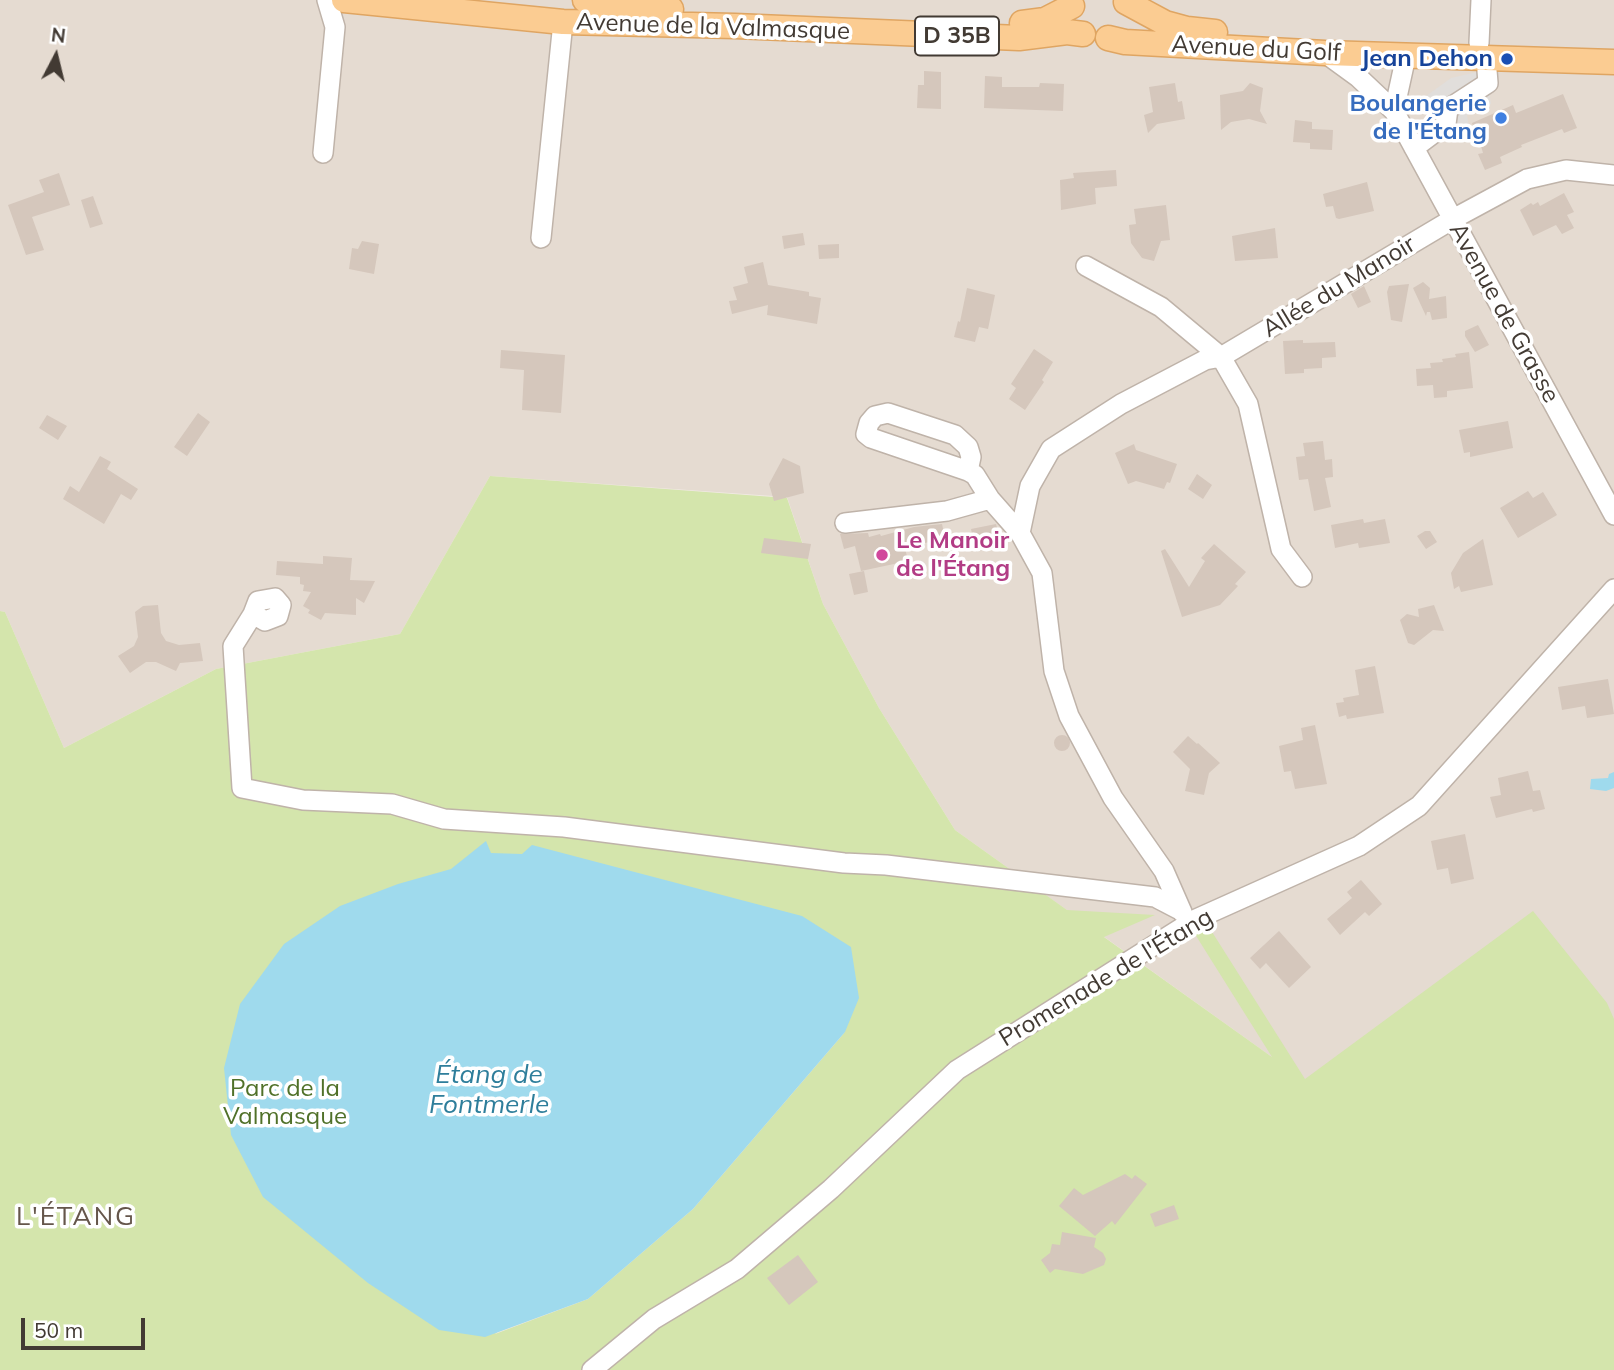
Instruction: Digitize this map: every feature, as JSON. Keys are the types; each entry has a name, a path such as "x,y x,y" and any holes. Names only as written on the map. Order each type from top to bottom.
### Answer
{"main road":[{"name":"Avenue de la Valmasque","path":"344,0 564,11 735,26 1019,38 1067,32 1099,39 1108,38"},
{"name":"Avenue de la Valmasque","path":"584,0 661,8 1019,24 1045,20 1073,3"},
{"path":"1108,38 1116,34 1127,20 1126,1"},
{"name":"Avenue du Golf","path":"1126,1 1165,23 1187,29 1251,35 1371,40 1614,62"},
{"path":"1073,3 1073,21 1083,34"},
{"name":"Avenue du Golf","path":"1108,38 1125,42 1406,56 1482,50 1614,48"},
{"path":"1371,40 1406,56"}],"street":[{"path":"323,153 335,27 327,0"},
{"path":"1414,148 1446,124 1448,109 1488,83 1482,50 1481,0"},
{"path":"541,238 564,11"},
{"name":"Avenue de Grasse","path":"1325,53 1358,77 1394,111 1614,515"},
{"path":"1394,111 1406,56"},
{"name":"Allée du Manoir","path":"1020,533 1030,486 1051,449 1121,404 1205,360 1221,357 1453,219 1527,179 1566,170 1614,175"},
{"path":"1086,266 1161,307 1221,357 1248,404 1281,549 1301,577"},
{"path":"968,471 971,457 968,447 955,435 888,413 875,416 869,422 866,434 871,438 975,475 990,499 1020,533 1042,573 1054,671 1069,716 1113,798 1164,871 1187,915"},
{"path":"845,523 954,510 990,499"},
{"name":"Promenade de l'Étang","path":"592,1370 654,1319 737,1269 831,1189 957,1070 1187,915 1359,846 1419,806 1614,589"},
{"path":"253,614 233,646 242,788 303,800 392,804 444,819 564,827 830,862 886,865 1155,897 1187,915"}],"shaded area":[{"path":"0,0 1614,0 1614,1019 1304,1080 955,830 879,708 823,604 787,497 490,476 400,634 216,669 64,748 5,612 0,611"},
{"path":"1486,70 1491,104 1467,115 1469,127 1443,139 1422,99 1451,78"}],"green space":[{"name":"Parc de la Valmasque","path":"490,476 787,498 823,604 879,708 955,830 1067,910 1155,915 1104,937 1272,1057 1193,931 1207,924 1305,1079 1533,911 1607,1003 1614,1019 1614,1370 0,1370 0,611 5,612 64,748 216,669 400,634","holes":["845,1032 693,1209 588,1299 495,1334"]}],"water":[{"path":"1614,772 1614,788 1606,791 1590,789 1591,779 1608,778 1609,774"},
{"name":"Étang de Fontmerle","path":"486,841 491,853 522,854 532,845 802,916 851,947 859,998 845,1032 693,1209 588,1299 485,1337 439,1330 368,1283 263,1197 231,1135 224,1068 240,1004 284,944 340,906 398,884 451,869"}],"building":[{"path":"924,71 941,72 941,109 917,108 918,85 924,85"},
{"path":"985,76 1002,77 1002,87 1039,87 1040,83 1064,84 1063,111 984,108"},
{"path":"1175,83 1178,102 1182,101 1185,119 1157,124 1148,133 1144,115 1153,112 1149,87"},
{"path":"1250,83 1263,88 1260,111 1267,124 1249,119 1231,122 1221,130 1220,95 1243,91"},
{"path":"1563,94 1577,128 1564,133 1562,129 1521,145 1522,147 1500,157 1502,163 1485,170 1478,154 1483,153 1472,123 1513,105 1516,113"},
{"path":"1295,120 1312,122 1312,129 1333,130 1332,150 1310,149 1310,143 1293,142"},
{"path":"1116,170 1117,186 1095,188 1096,204 1061,210 1060,180 1074,178 1073,173"},
{"path":"59,173 70,205 32,217 44,250 26,255 8,205 44,192 39,180"},
{"path":"1367,182 1374,211 1339,219 1336,218 1333,206 1326,207 1323,194"},
{"path":"1564,193 1574,212 1567,215 1574,228 1562,234 1556,225 1533,236 1520,210 1531,203 1533,205 1538,202 1540,206"},
{"path":"93,196 103,224 90,228 81,200"},
{"path":"1166,205 1170,240 1161,241 1154,261 1142,258 1131,243 1129,225 1136,224 1134,209"},
{"path":"1275,228 1278,258 1235,261 1232,236"},
{"path":"803,233 805,245 784,249 782,236"},
{"path":"362,241 379,244 374,274 349,269 352,248 358,249"},
{"path":"839,244 839,258 819,259 818,245"},
{"path":"763,262 768,285 809,292 809,296 821,298 817,324 767,315 768,305 732,314 729,301 737,300 733,287 748,283 744,267"},
{"path":"1423,282 1430,288 1429,299 1446,296 1447,318 1432,320 1430,312 1427,312 1426,316 1413,288"},
{"path":"1409,284 1402,322 1391,320 1387,292 1389,286"},
{"path":"1364,286 1371,302 1358,308 1351,294"},
{"path":"967,288 995,295 988,329 979,327 975,342 954,337"},
{"path":"1478,325 1489,345 1475,352 1465,336 1465,331"},
{"path":"1303,340 1303,343 1335,342 1336,357 1322,358 1322,368 1285,374 1283,341"},
{"path":"1034,349 1053,362 1042,380 1044,382 1025,410 1009,399 1016,388 1011,384"},
{"path":"501,350 565,355 561,413 522,410 524,370 500,368"},
{"path":"1469,352 1473,388 1447,391 1447,397 1434,398 1433,385 1417,386 1416,369 1431,368 1430,363 1443,362 1442,359 1456,357 1455,354"},
{"path":"198,413 210,422 187,456 174,447"},
{"path":"47,415 67,426 58,440 39,428"},
{"path":"1508,421 1513,448 1470,457 1470,452 1464,453 1459,430"},
{"path":"1323,441 1325,460 1332,459 1333,477 1325,478 1331,507 1314,511 1308,479 1299,480 1296,457 1305,456 1303,443"},
{"path":"1134,444 1136,450 1177,464 1170,483 1167,482 1164,489 1136,481 1128,484 1115,453"},
{"path":"100,456 111,462 107,469 138,489 131,500 121,494 104,524 63,499 70,486 79,492"},
{"path":"783,458 800,466 804,493 774,501 769,484"},
{"path":"1197,474 1212,485 1203,499 1188,489"},
{"path":"1528,491 1533,498 1543,492 1557,515 1518,538 1500,508"},
{"path":"1363,519 1364,523 1385,519 1390,543 1359,548 1358,543 1335,548 1331,525"},
{"name":"Le Manoir de l'Étang","path":"942,524 945,538 905,548 908,561 861,571 855,546 844,549 840,534 868,533 869,537 881,536 914,527"},
{"path":"996,524 1002,546 976,552 971,529"},
{"path":"1430,531 1437,542 1426,549 1417,536"},
{"path":"764,538 811,544 808,559 761,553"},
{"path":"1483,539 1493,585 1461,592 1459,586 1454,589 1451,573 1463,553"},
{"path":"1214,544 1246,572 1235,584 1238,586 1220,605 1182,617 1161,551 1165,549 1189,587 1205,561 1201,558"},
{"path":"323,556 352,558 350,580 375,581 364,603 356,598 356,615 325,613 321,620 308,613 310,610 303,606 311,592 303,591 304,585 300,584 300,577 276,575 277,561 323,564"},
{"path":"864,571 868,592 854,595 849,574"},
{"path":"158,605 161,633 166,641 179,645 200,643 203,661 180,663 176,671 156,662 146,662 130,673 118,656 134,646 138,637 135,612 143,606"},
{"path":"1434,605 1444,631 1433,630 1414,645 1408,643 1400,620 1407,614 1419,617 1418,609"},
{"path":"1375,666 1384,713 1347,719 1346,715 1339,717 1336,703 1344,702 1343,698 1359,695 1355,670"},
{"path":"1608,679 1614,714 1587,718 1585,706 1562,710 1558,687"},
{"path":"1315,725 1327,784 1295,789 1291,771 1284,772 1279,746 1303,740 1301,728"},
{"path":"1059,735 1065,735 1070,743 1068,749 1059,751 1054,746 1054,740"},
{"path":"1188,736 1220,763 1209,773 1204,795 1185,791 1190,769 1173,752"},
{"path":"1528,771 1533,791 1540,790 1545,809 1533,812 1532,809 1496,818 1490,797 1501,795 1498,778"},
{"path":"1465,834 1474,879 1451,884 1448,868 1437,870 1431,841"},
{"path":"1361,880 1382,904 1369,916 1365,912 1340,935 1327,919 1352,898 1347,892"},
{"path":"1279,931 1311,967 1289,988 1266,963 1260,969 1250,958"},
{"path":"1125,1174 1132,1179 1135,1175 1147,1184 1115,1225 1112,1221 1095,1236 1059,1206 1074,1188 1083,1195"},
{"path":"1174,1205 1179,1219 1155,1227 1150,1214"},
{"path":"1062,1232 1096,1238 1094,1247 1103,1253 1106,1259 1104,1265 1083,1274 1055,1269 1050,1273 1041,1260 1050,1253 1052,1244 1060,1245"},
{"path":"798,1255 818,1282 789,1305 767,1278"}],"place":[{"name":"Jean Dehon","path":"1507,59"},
{"name":"Boulangerie de l'Étang","path":"1501,118"},
{"name":"Le Manoir de l'Étang","path":"882,555"}],"district":[{"name":"L'ÉTANG","path":"76,1217"}]}
